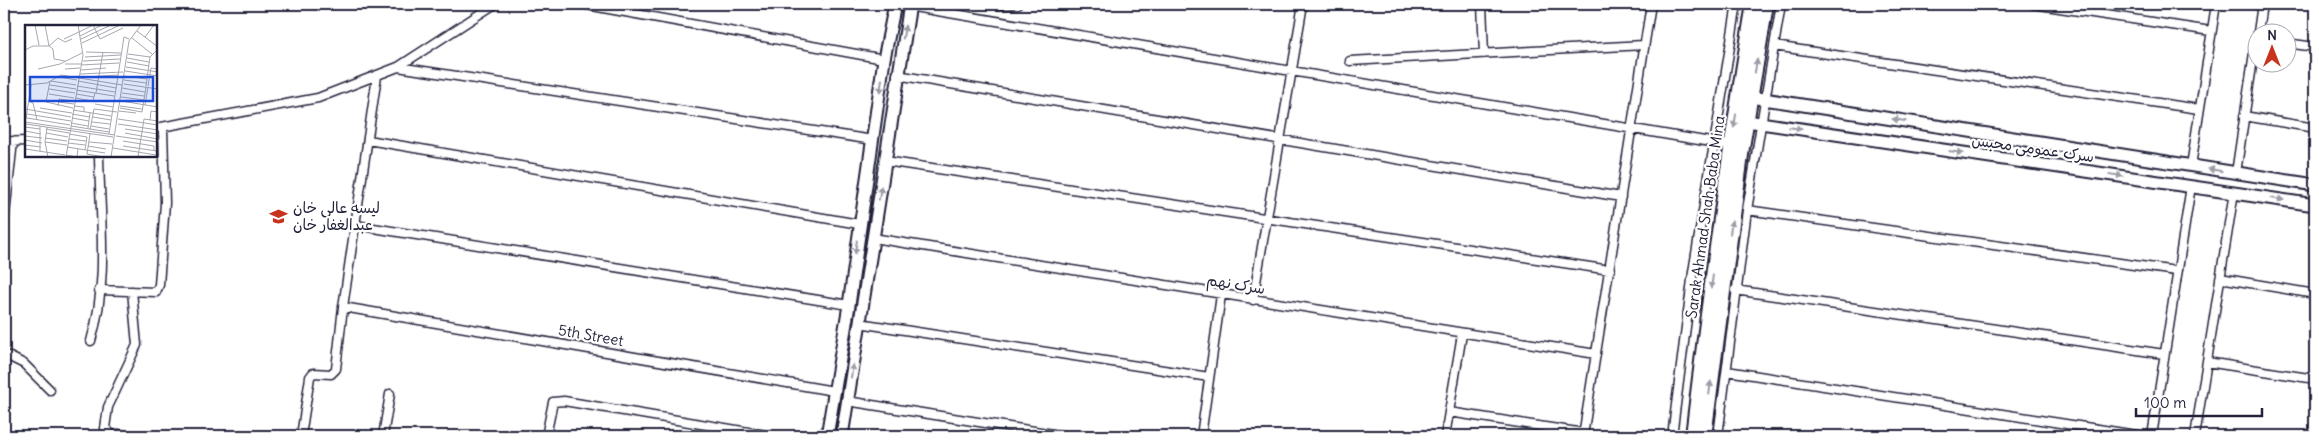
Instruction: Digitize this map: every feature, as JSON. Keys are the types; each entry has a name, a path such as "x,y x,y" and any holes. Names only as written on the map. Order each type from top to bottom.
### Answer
{"highway":[{"name":"Sarak Ahmad Shah Baba Mina","path":"1693,436 1706,320 1737,147 1754,4"},
{"path":"1704,436 1737,147 1746,121 1751,97 1766,4"}],"street":[{"path":"99,290 156,292 159,285 165,203 160,128 299,103 377,76 398,67 495,4"},
{"path":"581,4 884,59"},
{"path":"827,436 849,305 859,224 884,59 896,4 1292,73 1737,147"},
{"path":"998,5 1018,4"},
{"path":"1253,300 1282,139 1303,4"},
{"path":"1482,4 1484,54"},
{"path":"1449,412 1583,435 1652,4"},
{"path":"1672,436 1694,272 1738,4"},
{"path":"1718,436 1735,290 1781,4"},
{"path":"2033,4 2211,31"},
{"path":"2191,166 2216,4"},
{"path":"2259,22 2262,4"},
{"path":"842,436 897,75 910,5"},
{"path":"2296,44 2315,47"},
{"path":"1350,61 1644,45"},
{"path":"1774,46 2199,109"},
{"path":"398,67 873,140"},
{"path":"2236,173 2251,72"},
{"path":"897,75 1621,197"},
{"path":"301,436 310,377 313,373 331,374 336,369 343,307 377,76"},
{"name":"سرک عمومی محبس","path":"1751,97 2315,185"},
{"path":"2244,116 2315,128"},
{"name":"سرک عمومی محبس","path":"1746,121 2315,205"},
{"path":"368,140 859,224"},
{"path":"4,142 25,141"},
{"path":"4,224 13,142"},
{"path":"91,342 97,321 103,254 98,158"},
{"path":"2156,181 2159,160"},
{"path":"885,161 1610,270"},
{"path":"2152,436 2190,186"},
{"path":"2195,436 2234,192"},
{"path":"1747,210 2176,272"},
{"path":"355,225 849,305"},
{"name":"سرک نهم","path":"872,238 1596,354"},
{"path":"2220,278 2315,294"},
{"path":"1735,290 2164,354"},
{"path":"130,436 113,435 105,428 108,408 137,346 132,291"},
{"path":"1201,436 1221,295"},
{"name":"5th Street","path":"343,307 834,391"},
{"path":"859,323 1209,376"},
{"path":"1445,436 1462,334"},
{"path":"4,354 24,364 50,390"},
{"path":"2207,362 2315,379"},
{"path":"1727,371 2143,436"},
{"path":"383,436 390,394"},
{"path":"847,400 1066,436"},
{"path":"546,436 553,402 564,401 772,436"}],"place":[{"name":"لیسه عالی خان عبدالغفار خان","path":"279,216"}]}
